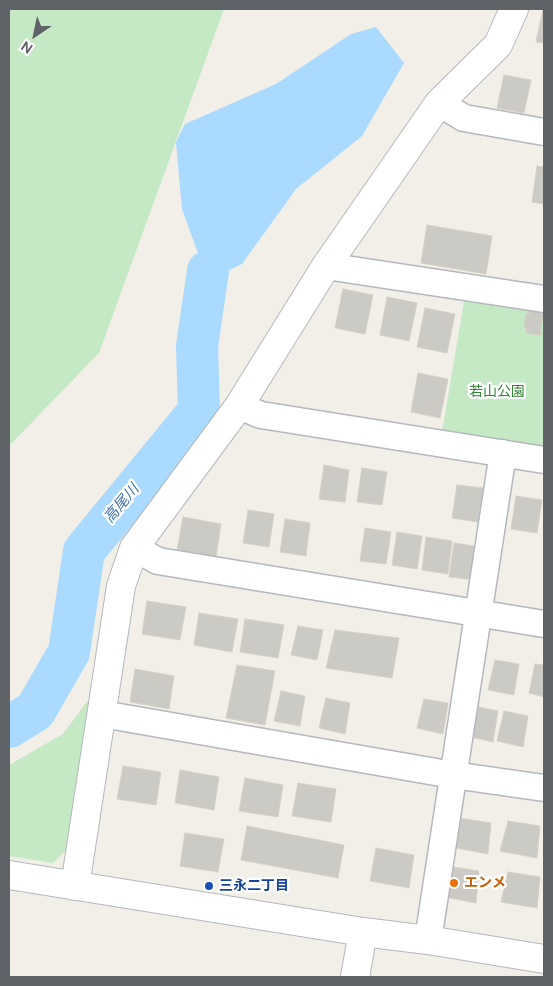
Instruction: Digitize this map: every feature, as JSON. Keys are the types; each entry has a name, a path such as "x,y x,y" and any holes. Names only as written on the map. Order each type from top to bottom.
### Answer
{"street":[{"path":"75,886 121,586 134,548 239,406 326,266 439,103 498,45 514,9"},
{"path":"439,103 464,118 544,132"},
{"path":"326,266 544,299"},
{"path":"239,406 261,415 544,460"},
{"path":"428,940 503,453"},
{"path":"134,548 158,561 544,624"},
{"path":"102,714 454,775 544,788"},
{"path":"9,875 544,959"},
{"path":"356,977 363,932"}],"green space":[{"path":"9,9 224,9 99,353 9,446"},
{"name":"若山公園","path":"465,296 544,309 544,448 442,432"},
{"path":"92,695 69,847 53,863 9,856 9,765 63,734"}],"water":[{"path":"376,27 404,63 362,136 296,189 242,264 221,274 208,271 199,256 182,209 176,142 185,124 276,84 351,34"}],"building":[{"path":"544,9 544,43 536,42"},
{"path":"504,75 531,80 524,113 497,108"},
{"path":"537,166 544,167 544,204 532,202"},
{"path":"427,225 492,236 486,274 421,263"},
{"path":"343,289 373,295 365,334 335,328"},
{"path":"387,297 417,303 409,341 380,335"},
{"path":"530,307 544,309 540,335 526,333 526,328 524,327 526,314 529,314"},
{"path":"425,308 455,314 447,353 417,347"},
{"path":"418,373 448,379 440,418 411,412"},
{"path":"324,465 349,470 345,502 319,499"},
{"path":"362,468 387,472 382,505 357,502"},
{"path":"457,485 483,488 478,522 452,518"},
{"path":"516,496 542,500 537,533 511,529"},
{"path":"248,510 274,514 269,547 243,543"},
{"path":"183,517 221,524 216,557 177,550"},
{"path":"285,519 310,523 306,556 280,552"},
{"path":"365,528 391,532 386,564 360,561"},
{"path":"397,532 422,536 417,569 392,565"},
{"path":"426,537 452,541 448,574 422,570"},
{"path":"454,543 480,547 475,580 449,577"},
{"path":"147,601 186,607 180,640 142,634"},
{"path":"199,613 238,619 232,652 194,645"},
{"path":"245,619 284,625 278,658 240,652"},
{"path":"298,626 323,630 317,660 291,655"},
{"path":"335,630 399,638 392,678 326,668"},
{"path":"495,660 519,664 514,695 488,690"},
{"path":"535,664 544,665 544,697 529,693"},
{"path":"237,665 275,671 265,725 226,718"},
{"path":"135,669 174,676 169,709 130,702"},
{"path":"281,691 305,696 300,726 274,721"},
{"path":"326,698 350,703 345,734 319,728"},
{"path":"424,699 448,703 443,734 417,728"},
{"path":"474,706 498,711 493,742 467,736"},
{"path":"504,711 528,716 523,747 497,741"},
{"path":"123,766 161,772 156,805 117,799"},
{"path":"180,770 219,777 214,810 175,803"},
{"path":"245,778 283,785 278,817 239,811"},
{"path":"298,783 336,789 331,822 292,816"},
{"path":"458,818 491,823 488,854 451,847"},
{"path":"508,821 540,826 537,858 500,851"},
{"path":"247,826 344,845 338,878 241,860"},
{"path":"185,833 224,839 218,872 180,866"},
{"path":"376,848 414,855 409,888 370,881"},
{"path":"447,866 479,871 476,903 440,896"},
{"path":"508,872 540,877 537,908 501,902"}],"waterway":[{"name":"高尾川","path":"9,727 35,711 69,652 84,551 199,411 197,346 208,271"}],"place":[{"name":"エンメ","path":"454,883"},
{"name":"三永二丁目","path":"209,886"}]}
